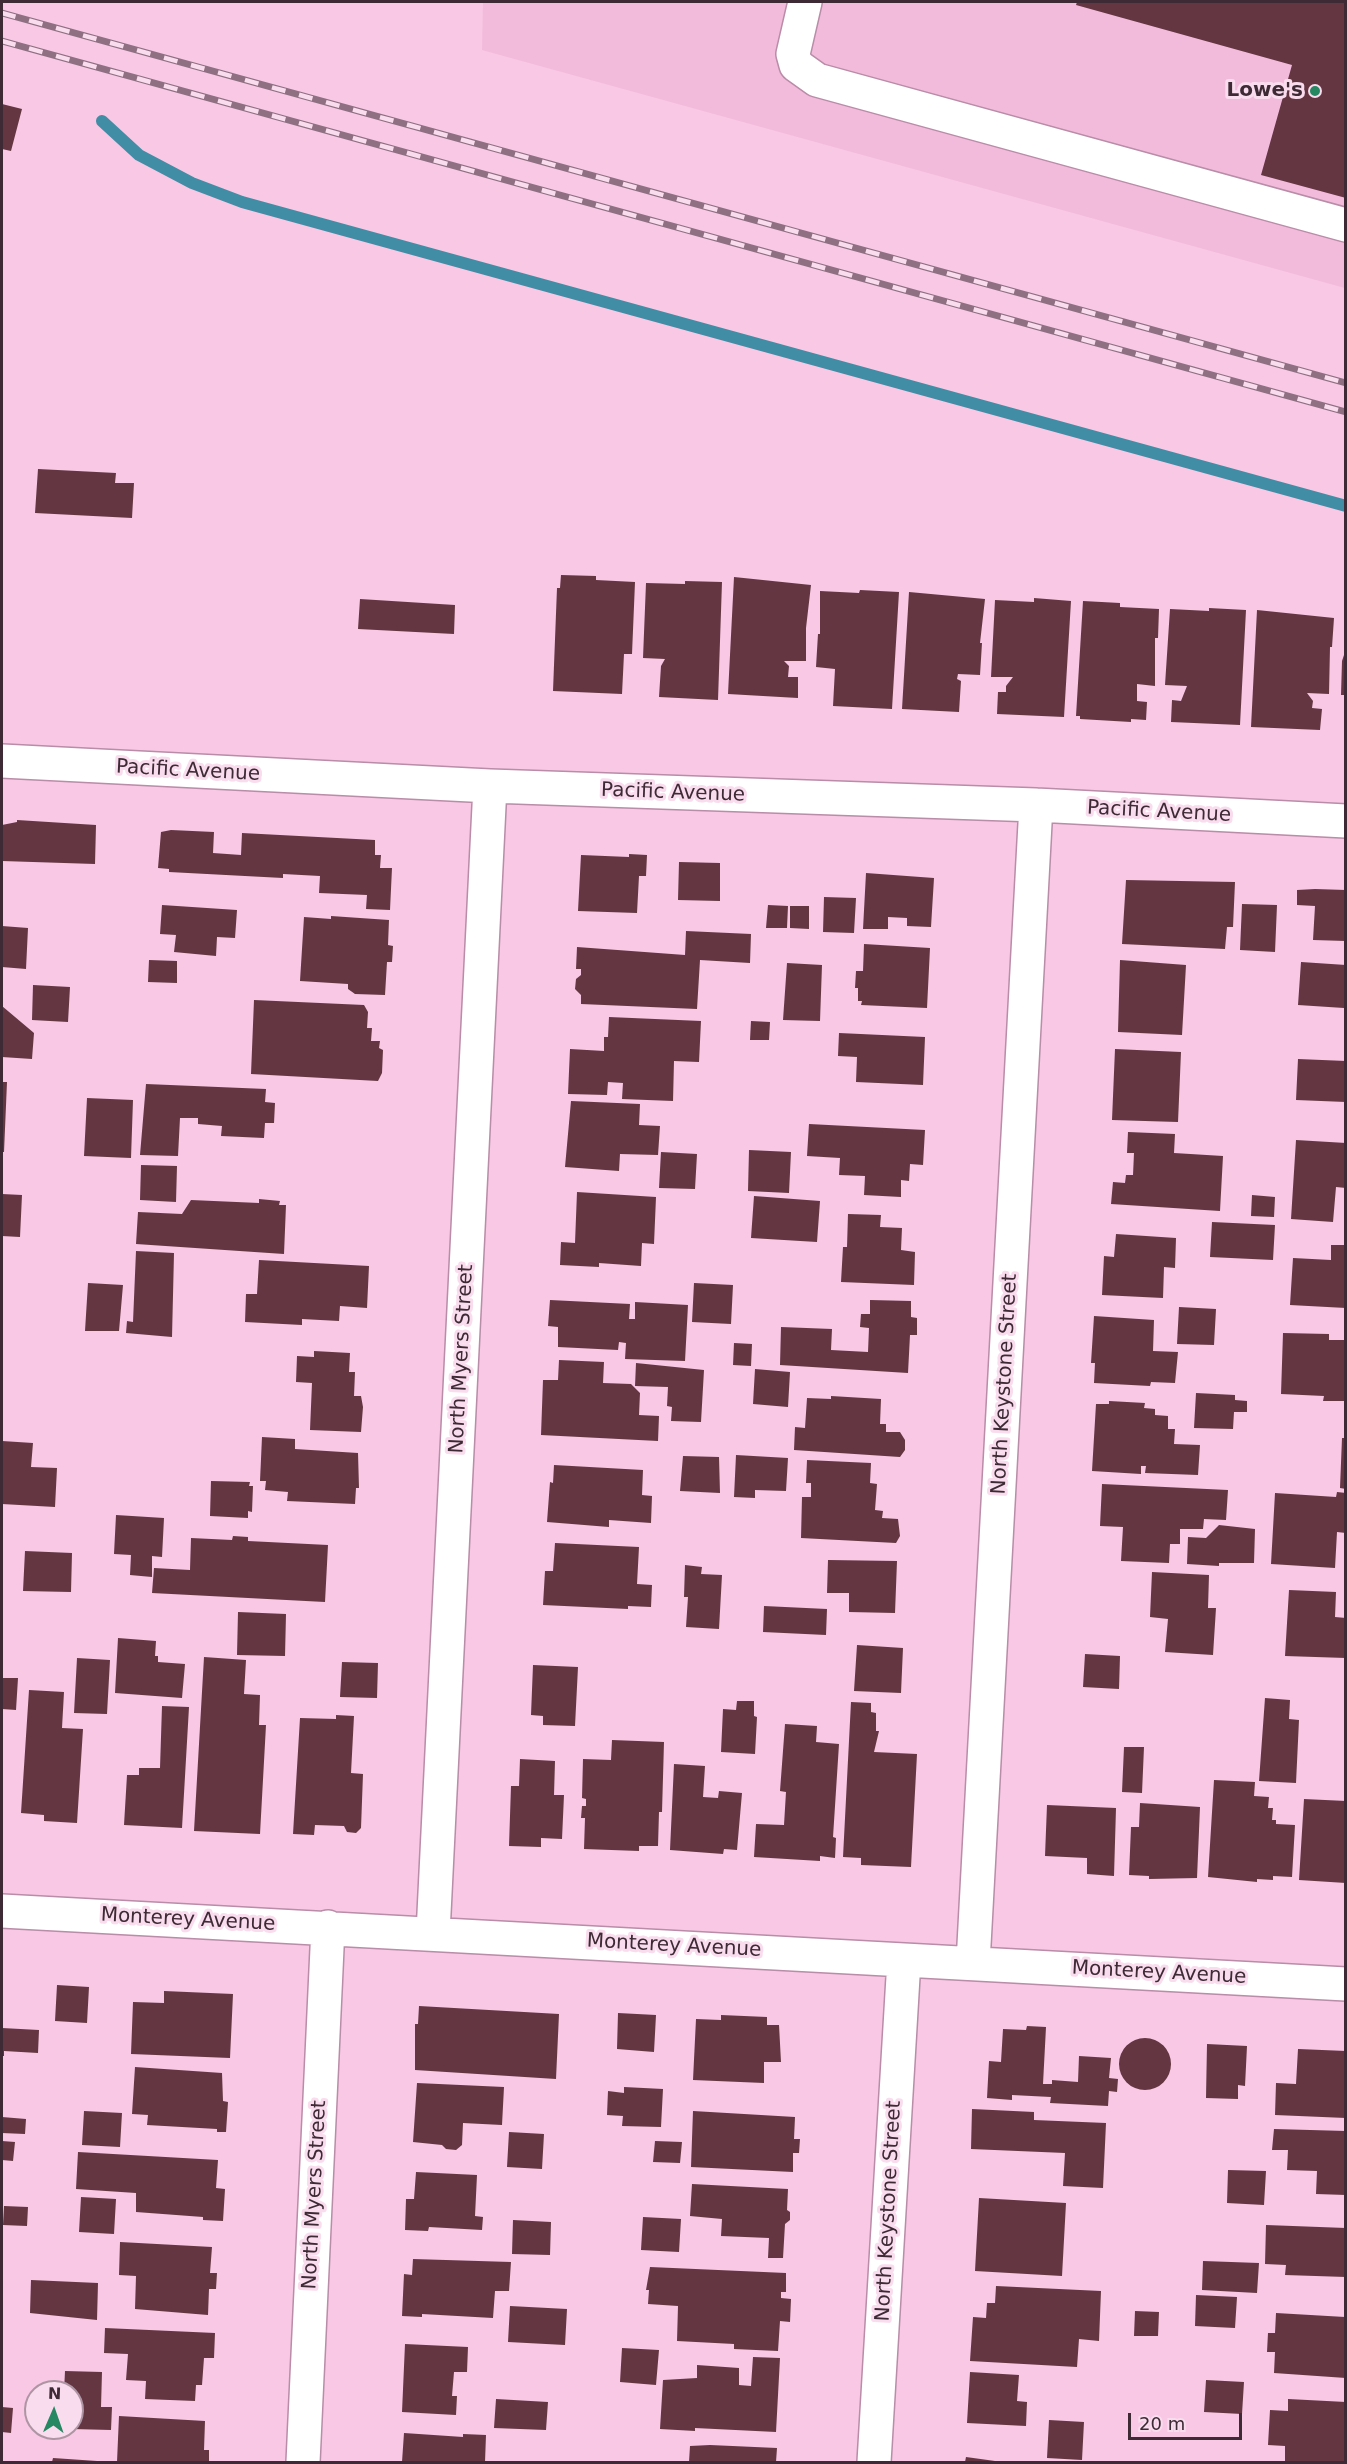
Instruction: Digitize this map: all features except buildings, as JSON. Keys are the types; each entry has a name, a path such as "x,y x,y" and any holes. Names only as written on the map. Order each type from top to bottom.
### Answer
{"street":[{"path":"805,2 793,54 796,65 817,80 1346,225"},
{"name":"Pacific Avenue","path":"2,761 490,786 1036,806 1346,821"},
{"name":"North Myers Street","path":"433,1933 490,786"},
{"name":"North Keystone Street","path":"973,1963 1036,806"},
{"name":"Monterey Avenue","path":"2,1911 1346,1984"},
{"name":"North Myers Street","path":"303,2463 328,1927"},
{"name":"North Keystone Street","path":"874,2463 904,1960"}],"shaded area":[{"path":"483,2 1345,2 1345,288 482,50"}],"waterway":[{"path":"102,121 139,155 192,183 242,202 1346,506"}],"railway":[{"path":"2,13 1346,383"},
{"path":"2,41 1346,412"}],"place":[{"name":"Lowe's","path":"1315,91"}]}
